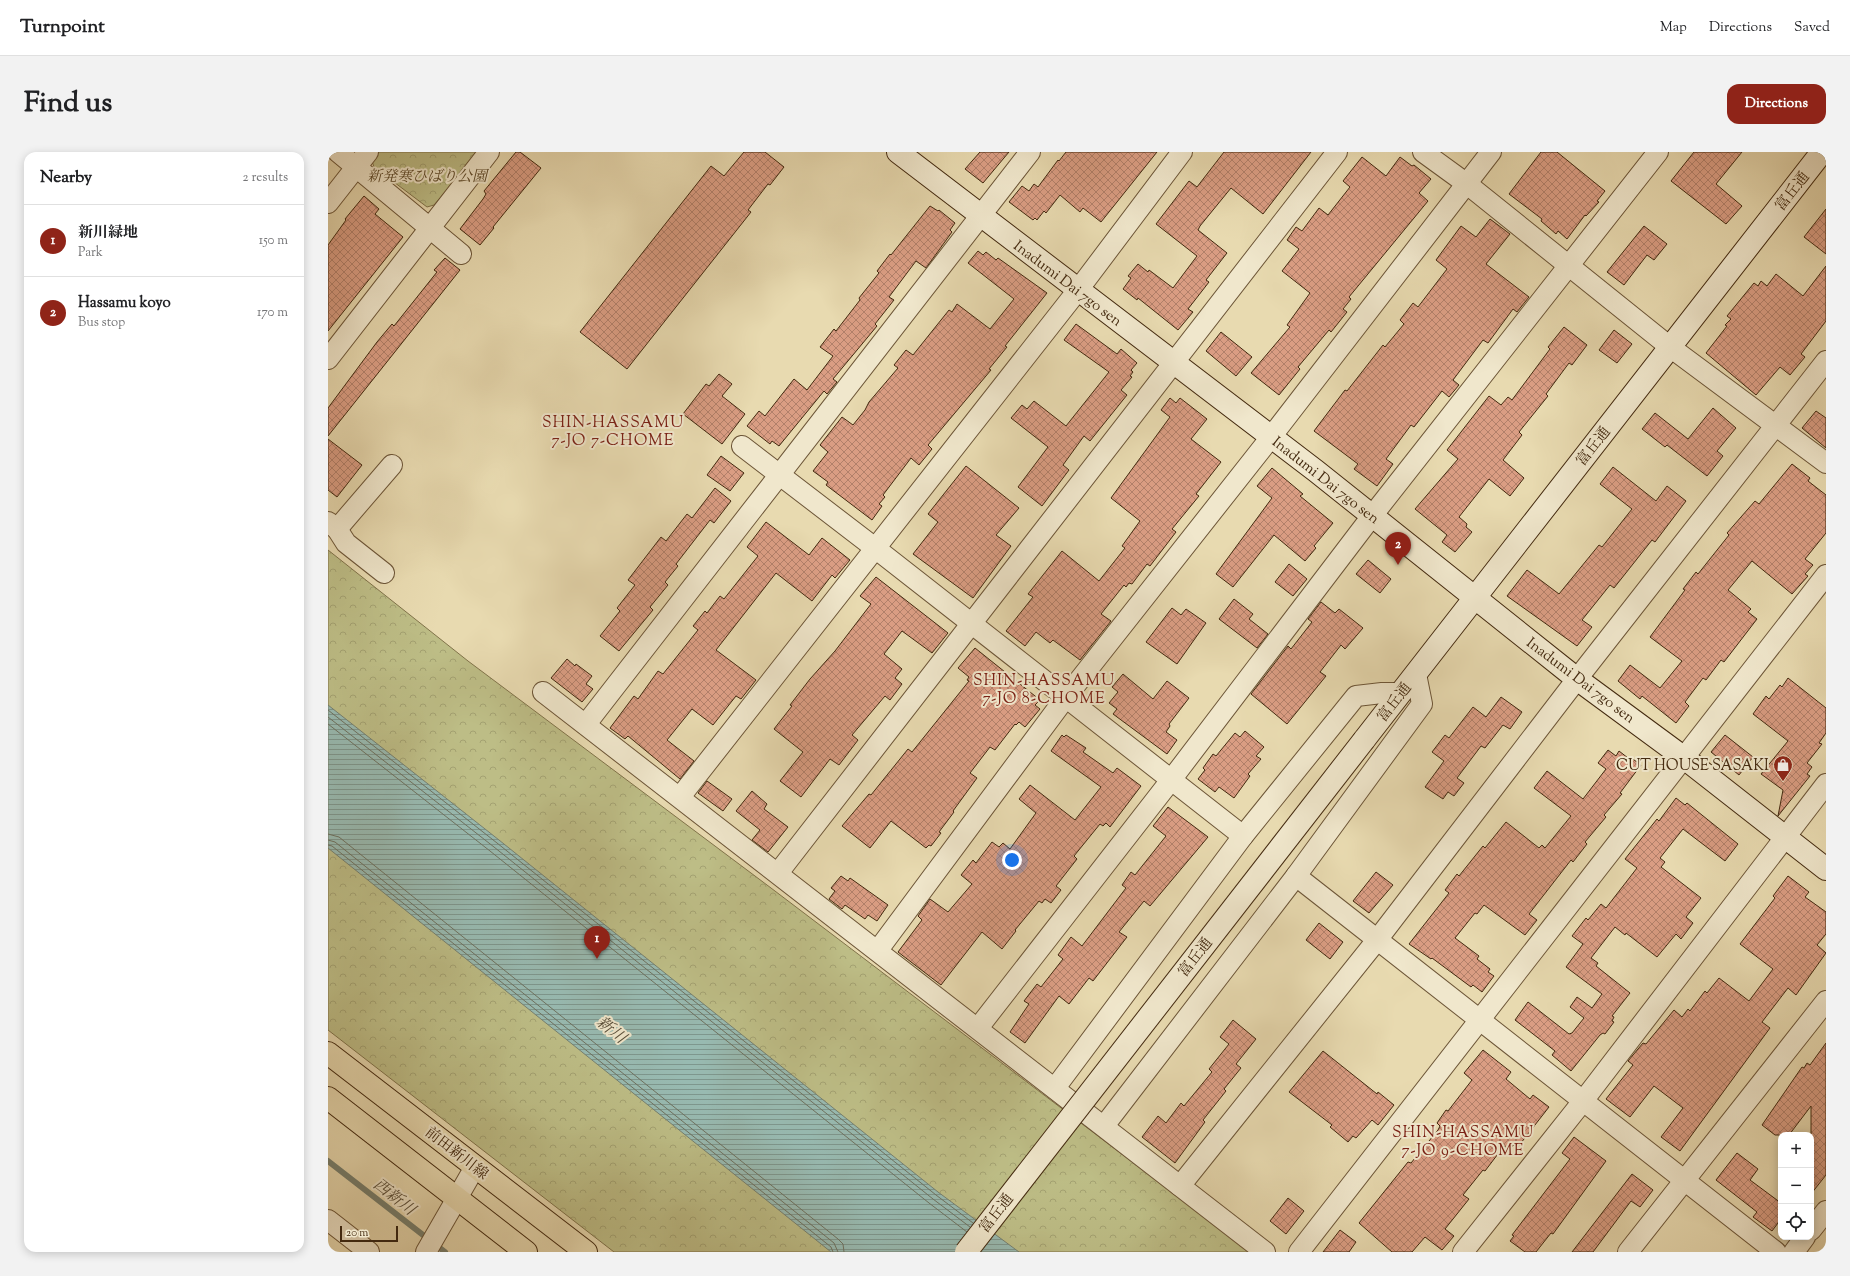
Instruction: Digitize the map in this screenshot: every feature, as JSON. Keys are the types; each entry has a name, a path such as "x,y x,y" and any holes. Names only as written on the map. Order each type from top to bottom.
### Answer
{"main road":[{"name":"前田新川線","path":"328,1053 586,1252"},
{"path":"328,1098 526,1252"}],"street":[{"path":"338,152 362,160 429,229 461,254"},
{"path":"328,359 489,152"},
{"path":"586,724 1030,152"},
{"path":"680,797 1078,290 1182,152"},
{"path":"778,873 1338,152"},
{"path":"1422,152 1466,184 1570,265 1670,347 1826,463"},
{"path":"878,950 1066,697 1271,437 1491,152"},
{"path":"978,1028 1171,780 1372,516 1658,152"},
{"name":"富丘通","path":"966,1252 1416,674 1474,597 1822,152"},
{"name":"Inadumi Dai 7go sen","path":"901,153 981,216 1271,437 1578,679 1683,757 1826,870"},
{"path":"328,203 362,160"},
{"path":"1180,1186 1377,940 1826,361"},
{"path":"742,446 780,474 1243,836"},
{"path":"384,573 346,543 332,526 392,465"},
{"path":"1299,1252 1479,1018 1826,575"},
{"path":"1104,1126 1296,876 1422,704 1416,674"},
{"path":"543,692 878,950 1265,1252"},
{"path":"1055,1088 1243,836 1356,696 1382,693 1400,693"},
{"path":"1463,1252 1583,1101 1826,784"},
{"path":"1296,876 1776,1252"},
{"path":"1628,1252 1826,1001"},
{"path":"426,1252 475,1167"},
{"path":"1814,1226 1826,1211"},
{"path":"328,1220 369,1252"},
{"path":"1794,1252 1804,1240"}],"green space":[{"name":"新発寒ひばり公園","path":"379,152 476,152 478,154 434,205 427,207 374,167 372,161"},
{"path":"328,550 468,661 771,888 1251,1252 614,1252 328,1030"}],"water":[{"name":"新川","path":"328,705 938,1192 1019,1252 831,1252 328,848"}],"building":[{"path":"516,152 520,152 541,168 480,245 460,229 483,199 486,194 484,191"},
{"path":"744,152 765,152 784,167 770,185 768,184 748,210 751,212 627,369 580,332 711,166 724,176"},
{"path":"980,152 1009,152 983,183 965,169"},
{"path":"1066,152 1157,152 1101,222 1083,208 1080,212 1060,195 1046,213 1044,211 1037,220 1035,218 1033,220 1009,202 1022,186 1029,191 1034,184 1038,187 1058,160 1059,161"},
{"path":"1224,152 1311,152 1263,214 1231,188 1200,226 1198,230 1227,253 1206,280 1209,282 1188,309 1193,312 1178,330 1138,298 1137,300 1123,289 1131,278 1128,276 1138,264 1148,272 1149,270 1173,288 1197,256 1156,224 1189,181 1197,187"},
{"path":"1541,152 1557,152 1605,191 1597,201 1599,202 1586,216 1585,215 1567,239 1558,231 1556,234 1541,221 1542,219 1509,194"},
{"path":"1694,152 1742,152 1716,184 1742,206 1726,224 1671,181"},
{"path":"1362,157 1386,176 1400,157 1412,166 1414,165 1431,179 1419,193 1428,201 1349,297 1351,299 1343,309 1347,312 1331,332 1329,330 1298,367 1300,369 1279,395 1251,373 1290,327 1287,325 1310,293 1282,271 1299,249 1287,240 1296,227 1302,231 1319,208 1328,215 1350,187 1343,181"},
{"path":"364,196 379,209 375,214 403,237 328,331 328,245 346,220 345,219"},
{"path":"930,206 938,211 939,210 955,223 950,230 952,232 926,268 916,261 889,297 894,300 875,324 877,326 833,379 837,382 827,394 824,391 779,446 772,441 770,444 747,426 759,411 765,416 794,379 807,390 833,356 820,347 834,329 836,331 879,273 877,271"},
{"path":"1826,209 1826,254 1804,237"},
{"path":"1490,219 1510,234 1486,264 1529,297 1517,312 1513,309 1488,343 1483,340 1453,380 1459,385 1449,397 1442,391 1414,427 1411,425 1386,459 1393,464 1377,486 1354,469 1358,464 1314,431 1345,390 1347,391 1383,345 1385,347 1404,324 1400,320 1413,303 1418,307 1447,269 1436,260 1461,226 1476,237"},
{"path":"1644,226 1667,244 1654,260 1647,255 1624,285 1607,272"},
{"path":"978,251 983,255 986,252 996,260 998,258 1047,293 1005,346 1007,347 989,369 991,370 928,445 932,449 919,465 911,458 883,495 885,497 879,504 882,506 872,520 826,485 828,482 813,471 828,452 820,445 842,417 853,425 865,410 869,402 898,368 894,365 906,350 913,355 949,310 952,312 957,304 990,329 1014,299 968,263"},
{"path":"445,258 460,270 328,436 328,408 377,342 392,324 394,326 437,272 434,270"},
{"path":"1826,266 1826,321 1801,354 1805,357 1790,375 1780,367 1756,395 1706,353 1727,326 1725,325 1731,319 1727,316 1754,283 1758,286 1761,281 1767,286 1776,274 1803,296"},
{"path":"1076,324 1117,354 1121,349 1137,363 1131,370 1133,372 1130,376 1132,377 1121,390 1127,395 1090,441 1084,436 1063,465 1069,470 1042,506 1018,487 1048,447 1011,418 1022,405 1027,409 1034,401 1066,426 1109,372 1064,340"},
{"path":"1564,327 1587,345 1572,365 1569,363 1546,394 1548,396 1519,432 1522,435 1503,460 1524,478 1510,496 1489,479 1459,517 1467,524 1466,527 1472,532 1455,552 1442,542 1447,535 1415,509 1458,459 1447,450 1489,396 1501,405 1508,397 1512,400 1550,349 1548,347"},
{"path":"1614,330 1632,344 1617,363 1599,350"},
{"path":"1221,332 1252,357 1236,376 1206,351"},
{"path":"719,374 732,384 722,396 745,414 722,444 683,414 706,384 709,386"},
{"path":"1170,398 1176,403 1180,398 1207,419 1191,439 1221,462 1196,494 1199,496 1172,529 1176,532 1150,566 1147,564 1132,584 1129,583 1126,587 1124,585 1101,614 1111,621 1080,660 1053,640 1050,643 1036,632 1025,646 1006,631 1033,597 1028,594 1062,551 1099,581 1125,548 1122,546 1140,521 1111,498 1170,417 1161,410"},
{"path":"1713,408 1736,428 1717,451 1723,456 1707,476 1667,445 1665,447 1642,429 1655,413 1688,439"},
{"path":"1816,411 1826,418 1826,448 1802,428"},
{"path":"328,439 362,465 337,497 328,490"},
{"path":"721,456 744,473 730,491 707,475"},
{"path":"1792,464 1810,478 1808,481 1826,495 1826,533 1805,559 1813,565 1805,574 1808,576 1792,594 1752,561 1728,590 1751,609 1748,612 1757,619 1724,662 1721,660 1706,680 1703,678 1685,702 1689,706 1676,723 1642,696 1640,699 1618,681 1630,665 1660,688 1682,661 1650,637 1685,590 1683,589 1696,572 1698,574 1729,535 1727,533 1755,501 1759,504"},
{"path":"966,466 1019,508 996,535 1011,546 973,598 913,554 938,522 928,514"},
{"path":"1613,467 1656,501 1667,486 1686,501 1655,542 1652,540 1614,588 1610,585 1582,620 1592,627 1577,646 1507,596 1527,570 1559,594 1599,545 1602,547 1632,509 1600,484"},
{"path":"1272,468 1303,494 1300,496 1333,523 1314,546 1316,548 1305,561 1274,535 1233,587 1216,574 1272,498 1257,486"},
{"path":"715,488 731,501 714,523 710,520 676,564 678,566 665,582 668,585 650,607 653,610 619,651 600,636 620,611 617,608 635,585 628,580 661,537 666,541 687,514 692,518"},
{"path":"766,522 809,555 822,538 850,560 835,578 832,575 812,601 776,573 716,650 756,680 741,699 736,696 713,725 692,709 667,740 694,761 680,779 628,736 625,739 610,728 634,696 638,699 658,671 663,674 698,630 693,626 705,611 707,613 720,596 724,599 758,556 747,547"},
{"path":"1368,560 1391,579 1380,593 1356,574"},
{"path":"1289,564 1307,579 1293,596 1275,582"},
{"path":"876,577 948,633 932,653 902,631 884,654 902,669 895,678 902,684 890,700 885,696 852,735 858,740 839,765 830,759 801,797 780,781 803,752 774,729 810,679 835,651 871,604 860,596"},
{"path":"1234,599 1253,614 1249,619 1268,634 1257,648 1219,619"},
{"path":"1321,602 1335,613 1339,609 1363,628 1345,649 1341,645 1320,672 1326,676 1287,724 1251,694 1288,646 1291,649 1312,622 1308,619"},
{"path":"1172,608 1181,615 1186,609 1206,623 1177,664 1146,642"},
{"path":"975,648 1040,700 1035,705 1040,709 1025,727 1019,722 1016,725 1015,724 995,750 990,747 970,773 977,778 953,811 954,812 939,832 941,833 931,846 929,845 926,848 891,821 870,848 842,826 869,794 871,795 908,749 912,752 969,681 967,680 969,677 958,668"},
{"path":"567,659 575,666 576,664 592,676 586,684 593,689 582,702 551,678"},
{"path":"1123,674 1153,699 1167,681 1189,698 1169,724 1170,726 1166,732 1177,740 1167,754 1113,714 1117,709 1109,703 1118,692 1112,687"},
{"path":"1788,678 1826,708 1826,733 1819,743 1822,744 1807,763 1812,767 1807,774 1810,776 1778,816 1783,790 1761,774 1788,741 1753,714 1766,696 1769,699 1780,685 1782,687"},
{"path":"1501,697 1522,712 1510,729 1503,725 1485,748 1481,746 1457,778 1464,783 1454,796 1448,792 1443,799 1425,787 1444,761 1432,752 1445,735 1449,738 1473,707 1486,717"},
{"path":"1245,731 1264,747 1256,756 1261,759 1248,774 1250,776 1234,798 1219,787 1215,792 1198,779 1205,770 1203,768 1213,754 1216,756 1235,733 1240,737"},
{"path":"1062,735 1064,737 1066,735 1086,748 1083,752 1113,773 1117,768 1141,786 1110,827 1106,823 1103,826 1100,824 1074,856 1077,859 1056,886 1061,890 1051,903 1045,899 1042,903 1039,901 1015,930 1016,931 1002,949 982,932 941,985 898,952 922,920 918,916 930,899 948,912 972,884 961,875 973,860 976,863 992,842 999,847 1003,843 1010,849 1036,813 1019,799 1030,785 1075,820 1101,787 1051,751"},
{"path":"1725,735 1753,757 1739,775 1711,752"},
{"path":"1608,750 1616,756 1619,751 1641,765 1620,793 1622,794 1604,815 1606,817 1585,842 1587,844 1573,862 1571,860 1529,914 1537,920 1525,935 1484,905 1477,914 1475,913 1455,938 1479,956 1477,959 1490,969 1488,972 1494,976 1482,992 1473,985 1471,987 1432,958 1431,959 1409,944 1449,893 1445,890 1457,874 1459,876 1483,846 1485,848 1506,822 1539,848 1542,845 1545,848 1571,816 1534,788 1547,771 1583,799 1606,769 1598,763"},
{"path":"707,781 732,799 723,811 698,793"},
{"path":"752,791 767,804 764,809 788,827 768,852 752,840 760,830 736,811"},
{"path":"1676,798 1685,805 1687,803 1738,844 1725,861 1683,829 1660,858 1665,862 1661,867 1701,898 1686,917 1693,923 1681,939 1676,934 1657,957 1626,933 1625,935 1615,927 1591,958 1598,963 1596,966 1630,993 1612,1016 1614,1017 1612,1021 1614,1022 1605,1034 1603,1033 1600,1035 1571,1071 1552,1055 1555,1051 1515,1020 1528,1002 1569,1034 1572,1033 1584,1018 1570,1007 1577,997 1592,1008 1602,994 1566,967 1583,944 1572,936 1586,918 1588,920 1601,904 1606,908 1637,868 1625,859 1657,819 1659,821"},
{"path":"1168,807 1208,837 1150,906 1144,901 1119,932 1127,937 1093,981 1089,978 1069,1004 1059,996 1025,1043 1010,1032 1029,1004 1024,1001 1037,984 1041,987 1063,959 1058,955 1071,937 1082,946 1126,888 1122,885 1131,872 1135,875 1166,836 1153,826"},
{"path":"1376,872 1393,885 1369,913 1353,901"},
{"path":"841,876 848,881 850,878 888,905 877,921 868,915 865,919 845,905 842,909 829,899 835,891 831,888"},
{"path":"1788,876 1809,892 1805,897 1826,912 1826,934 1817,945 1826,953 1796,995 1788,988 1762,1022 1770,1028 1680,1151 1661,1137 1683,1108 1654,1086 1630,1117 1606,1099 1633,1065 1628,1061 1643,1043 1646,1044 1674,1010 1682,1017 1688,1009 1690,1011 1705,991 1707,993 1719,978 1749,1001 1773,969 1740,944 1775,898 1773,896"},
{"path":"1319,923 1343,942 1330,959 1306,940"},
{"path":"1233,1020 1256,1039 1236,1064 1241,1068 1224,1089 1226,1091 1203,1120 1205,1122 1175,1163 1142,1137 1158,1116 1166,1123 1181,1103 1184,1106 1212,1072 1209,1069 1229,1044 1220,1037"},
{"path":"1826,1043 1826,1175 1814,1190 1814,1132 1811,1132 1811,1106 1791,1132 1778,1132 1778,1135 1775,1135 1762,1125 1802,1067 1804,1068 1807,1063 1810,1065"},
{"path":"1483,1050 1511,1072 1506,1079 1530,1099 1533,1095 1549,1107 1517,1148 1513,1145 1510,1150 1504,1146 1485,1171 1483,1170 1463,1195 1469,1199 1445,1229 1454,1236 1442,1250 1425,1237 1412,1252 1392,1252 1359,1223 1408,1162 1411,1163 1438,1130 1440,1126 1437,1123 1446,1110 1448,1111 1472,1080 1464,1073"},
{"path":"1323,1051 1377,1094 1378,1092 1394,1105 1378,1125 1372,1120 1356,1138 1353,1136 1348,1142 1330,1127 1332,1125 1289,1092"},
{"path":"1574,1137 1606,1161 1553,1234 1551,1233 1536,1252 1525,1252 1510,1241 1514,1236 1512,1235 1570,1159 1562,1153"},
{"path":"1737,1153 1758,1169 1750,1180 1778,1201 1778,1223 1772,1231 1753,1217 1757,1212 1716,1180"},
{"path":"1632,1174 1653,1190 1640,1207 1631,1201 1593,1252 1572,1252"},
{"path":"1288,1198 1304,1211 1286,1234 1270,1221"},
{"path":"1340,1230 1356,1242 1349,1252 1323,1252"}],"waterway":[{"name":"西新川","path":"328,1161 445,1252"}],"place":[{"name":"Hassamu koyo","path":"1398,565"},
{"name":"CUT HOUSE SASAKI","path":"1783,782"},
{"name":"新川緑地","path":"597,959"}],"district":[{"name":"SHIN-HASSAMU 7-JO 7-CHOME","path":"613,430"},
{"name":"SHIN-HASSAMU 7-JO 8-CHOME","path":"1044,688"},
{"name":"SHIN-HASSAMU 7-JO 9-CHOME","path":"1463,1140"}]}
